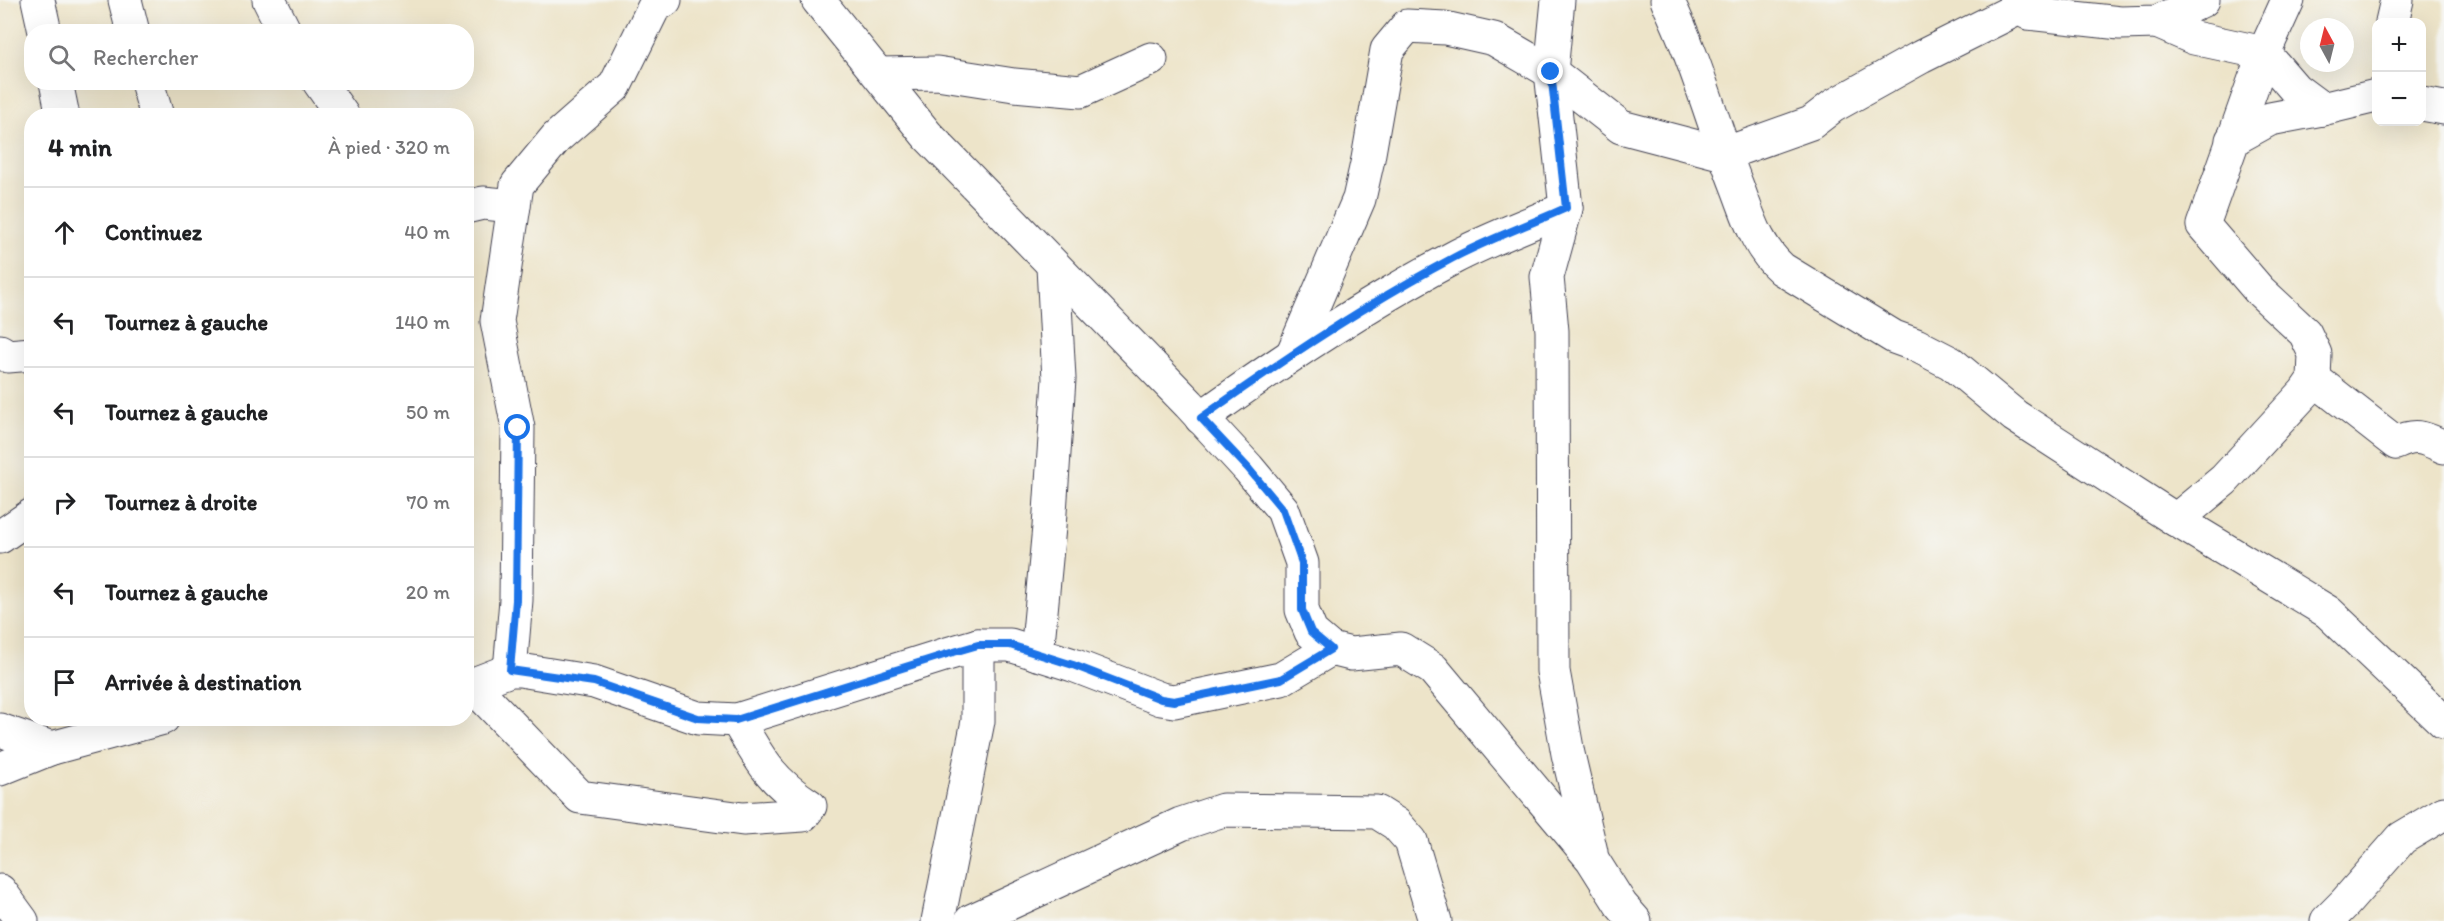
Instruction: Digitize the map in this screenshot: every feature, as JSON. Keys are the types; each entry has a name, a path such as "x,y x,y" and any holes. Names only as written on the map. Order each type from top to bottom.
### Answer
{"street":[{"path":"38,0 43,24"},
{"path":"125,0 131,24"},
{"path":"269,0 281,24"},
{"path":"510,670 516,600 518,428 497,321 517,185 550,146 615,86 654,7 665,0"},
{"path":"818,0 927,135 1201,418 1248,468 1283,510 1302,563 1302,610 1311,632 1331,649 1351,654 1401,649 1433,669 1592,859 1621,905 1635,921"},
{"path":"1558,0 1551,72 1566,208 1547,277 1552,331 1553,671 1568,754 1592,859"},
{"path":"1667,0 1724,154 1759,242 1767,256 1782,269 1894,337 1951,363 2015,416 2176,520 2328,612 2444,722"},
{"path":"1293,353 1359,199 1387,50 1407,26 1445,28 1494,39 1551,72 1622,127 1724,154 1810,123 1833,106 2014,4 2028,13 2120,23 2157,22 2203,0"},
{"path":"2176,520 2224,480 2305,392 2313,379 2315,354 2305,333 2259,290 2203,225 2264,53 2288,0"},
{"path":"2393,18 2397,0"},
{"path":"2157,22 2194,38 2264,53 2295,89 2322,109"},
{"path":"879,74 937,73 1014,85 1081,91 1151,59"},
{"path":"58,90 61,108"},
{"path":"149,90 155,108"},
{"path":"325,90 337,108"},
{"path":"2232,140 2270,119 2372,97"},
{"path":"2426,105 2444,108"},
{"path":"474,205 483,203 514,206"},
{"path":"1201,418 1293,353 1381,298 1455,257 1566,208"},
{"path":"1037,654 1059,380 1053,267"},
{"path":"0,351 8,356 24,355"},
{"path":"2313,379 2396,443 2410,437 2425,438 2444,447"},
{"path":"0,537 24,520"},
{"path":"474,684 510,670 594,682 698,718 736,720 904,666 978,645 1010,645 1161,699 1174,701 1281,679 1331,649"},
{"path":"938,921 978,720 978,645"},
{"path":"474,691 580,797 743,819 803,815 810,806 788,791 763,766 736,720"},
{"path":"0,769 52,748 133,726"},
{"path":"0,730 52,748"},
{"path":"971,921 1181,824 1223,810 1377,812 1396,824 1411,841 1436,921"},
{"path":"2326,921 2345,903 2402,838 2444,813"},
{"path":"0,891 22,921"}],"route":[{"path":"518,428 516,600 510,670 594,682 698,718 736,720 904,666 978,645 1010,645 1073,665 1161,699 1174,701 1281,679 1331,649 1311,632 1302,610 1302,563 1295,537 1283,510 1248,468 1201,418 1293,353 1381,298 1455,257 1566,208 1551,72"}]}
